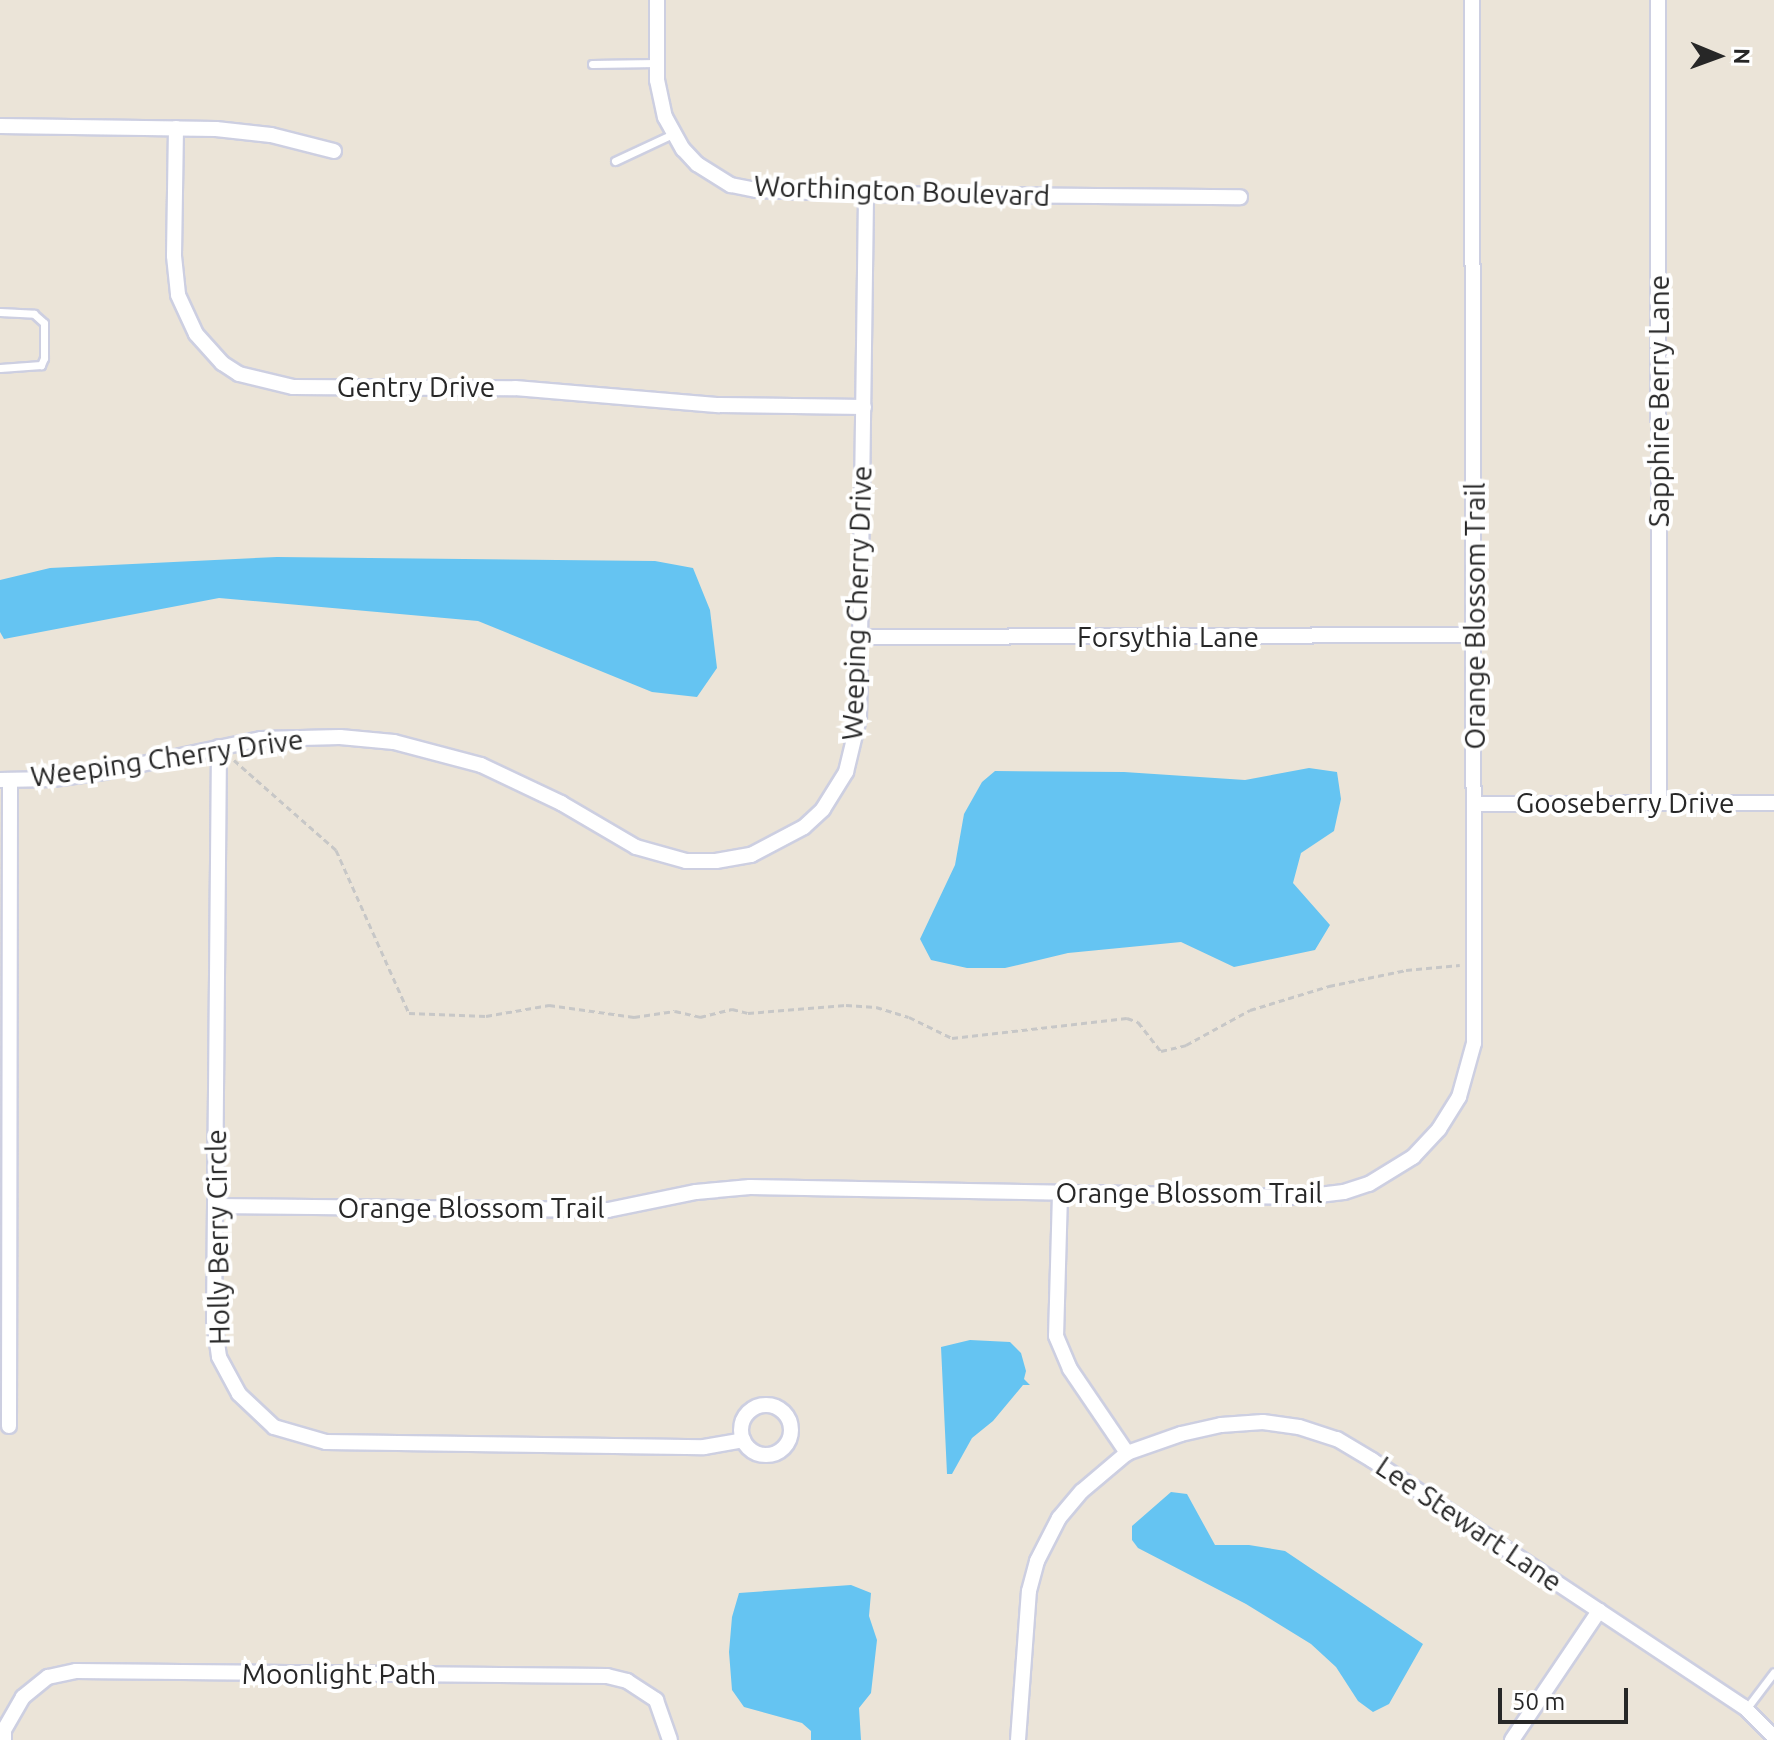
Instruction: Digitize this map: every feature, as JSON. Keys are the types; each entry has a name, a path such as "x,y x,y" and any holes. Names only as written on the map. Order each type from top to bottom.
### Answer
{"street":[{"name":"Worthington Boulevard","path":"657,0 659,100 673,134 697,164 731,185 756,190 866,194 1240,197"},
{"name":"Orange Blossom Trail","path":"215,1206 608,1210 696,1192 750,1187 1302,1197 1344,1192 1369,1184 1413,1157 1439,1129 1459,1097 1474,1043 1476,804 1472,0"},
{"name":"Sapphire Berry Lane","path":"1658,0 1659,803"},
{"path":"0,126 239,130 334,151"},
{"name":"Gentry Drive","path":"176,128 174,256 178,295 196,334 222,363 239,374 293,387 515,388 719,405 864,407"},
{"name":"Weeping Cherry Drive","path":"5,780 104,772 261,739 311,736 394,742 437,751 519,782 636,847 686,861 716,861 751,855 780,843 804,827 836,791 846,772 859,718 866,194"},
{"name":"Forsythia Lane","path":"860,637 1475,635"},
{"name":"Holly Berry Circle","path":"219,747 214,1321 219,1357 239,1394 274,1427 326,1442 704,1447 743,1440"},
{"path":"5,780 9,1426"},
{"name":"Gooseberry Drive","path":"1476,804 1774,803"},
{"path":"1018,1740 1029,1591 1037,1561 1059,1518 1082,1491 1127,1453 1070,1369 1056,1336 1060,1194"},
{"name":"Lee Stewart Lane","path":"1127,1453 1181,1434 1221,1425 1263,1422 1337,1439 1746,1709 1774,1737"},
{"path":"1512,1740 1599,1611"},
{"name":"Moonlight Path","path":"4,1740 4,1730 23,1697 48,1677 76,1671 607,1676 627,1681 656,1700 670,1740"}],"lane":[{"path":"592,64 657,63"},
{"path":"615,161 673,134"},
{"path":"0,312 34,314 44,323 44,358 41,365 0,368"},
{"path":"1746,1709 1774,1672"}],"path":[{"path":"219,747 336,850 409,1013 486,1016 549,1005 634,1017 675,1011 700,1017 732,1009 748,1013 846,1005 876,1007 909,1017 952,1038 1127,1018 1138,1022 1161,1051 1186,1045 1250,1010 1329,986 1406,970 1475,963"}],"water":[{"path":"277,557 655,561 693,568 710,610 717,668 697,697 652,692 478,621 219,598 4,639 0,632 0,580 50,568"},
{"path":"1309,768 1337,772 1341,799 1334,831 1301,853 1293,883 1330,925 1315,950 1234,967 1181,942 1068,953 1005,968 967,968 931,960 920,939 955,865 964,814 982,782 995,771 1124,772 1245,780"},
{"path":"970,1340 1010,1342 1021,1353 1026,1371 1024,1379 1030,1385 1023,1385 993,1421 972,1438 952,1474 947,1474 941,1347"},
{"path":"1171,1492 1187,1494 1215,1545 1249,1545 1285,1551 1423,1644 1389,1704 1373,1712 1358,1701 1336,1667 1311,1644 1246,1604 1138,1548 1132,1540 1132,1526"},
{"path":"851,1585 871,1593 869,1616 877,1640 871,1693 859,1708 861,1740 811,1740 811,1731 802,1723 744,1707 732,1690 729,1652 732,1617 739,1593"}]}
